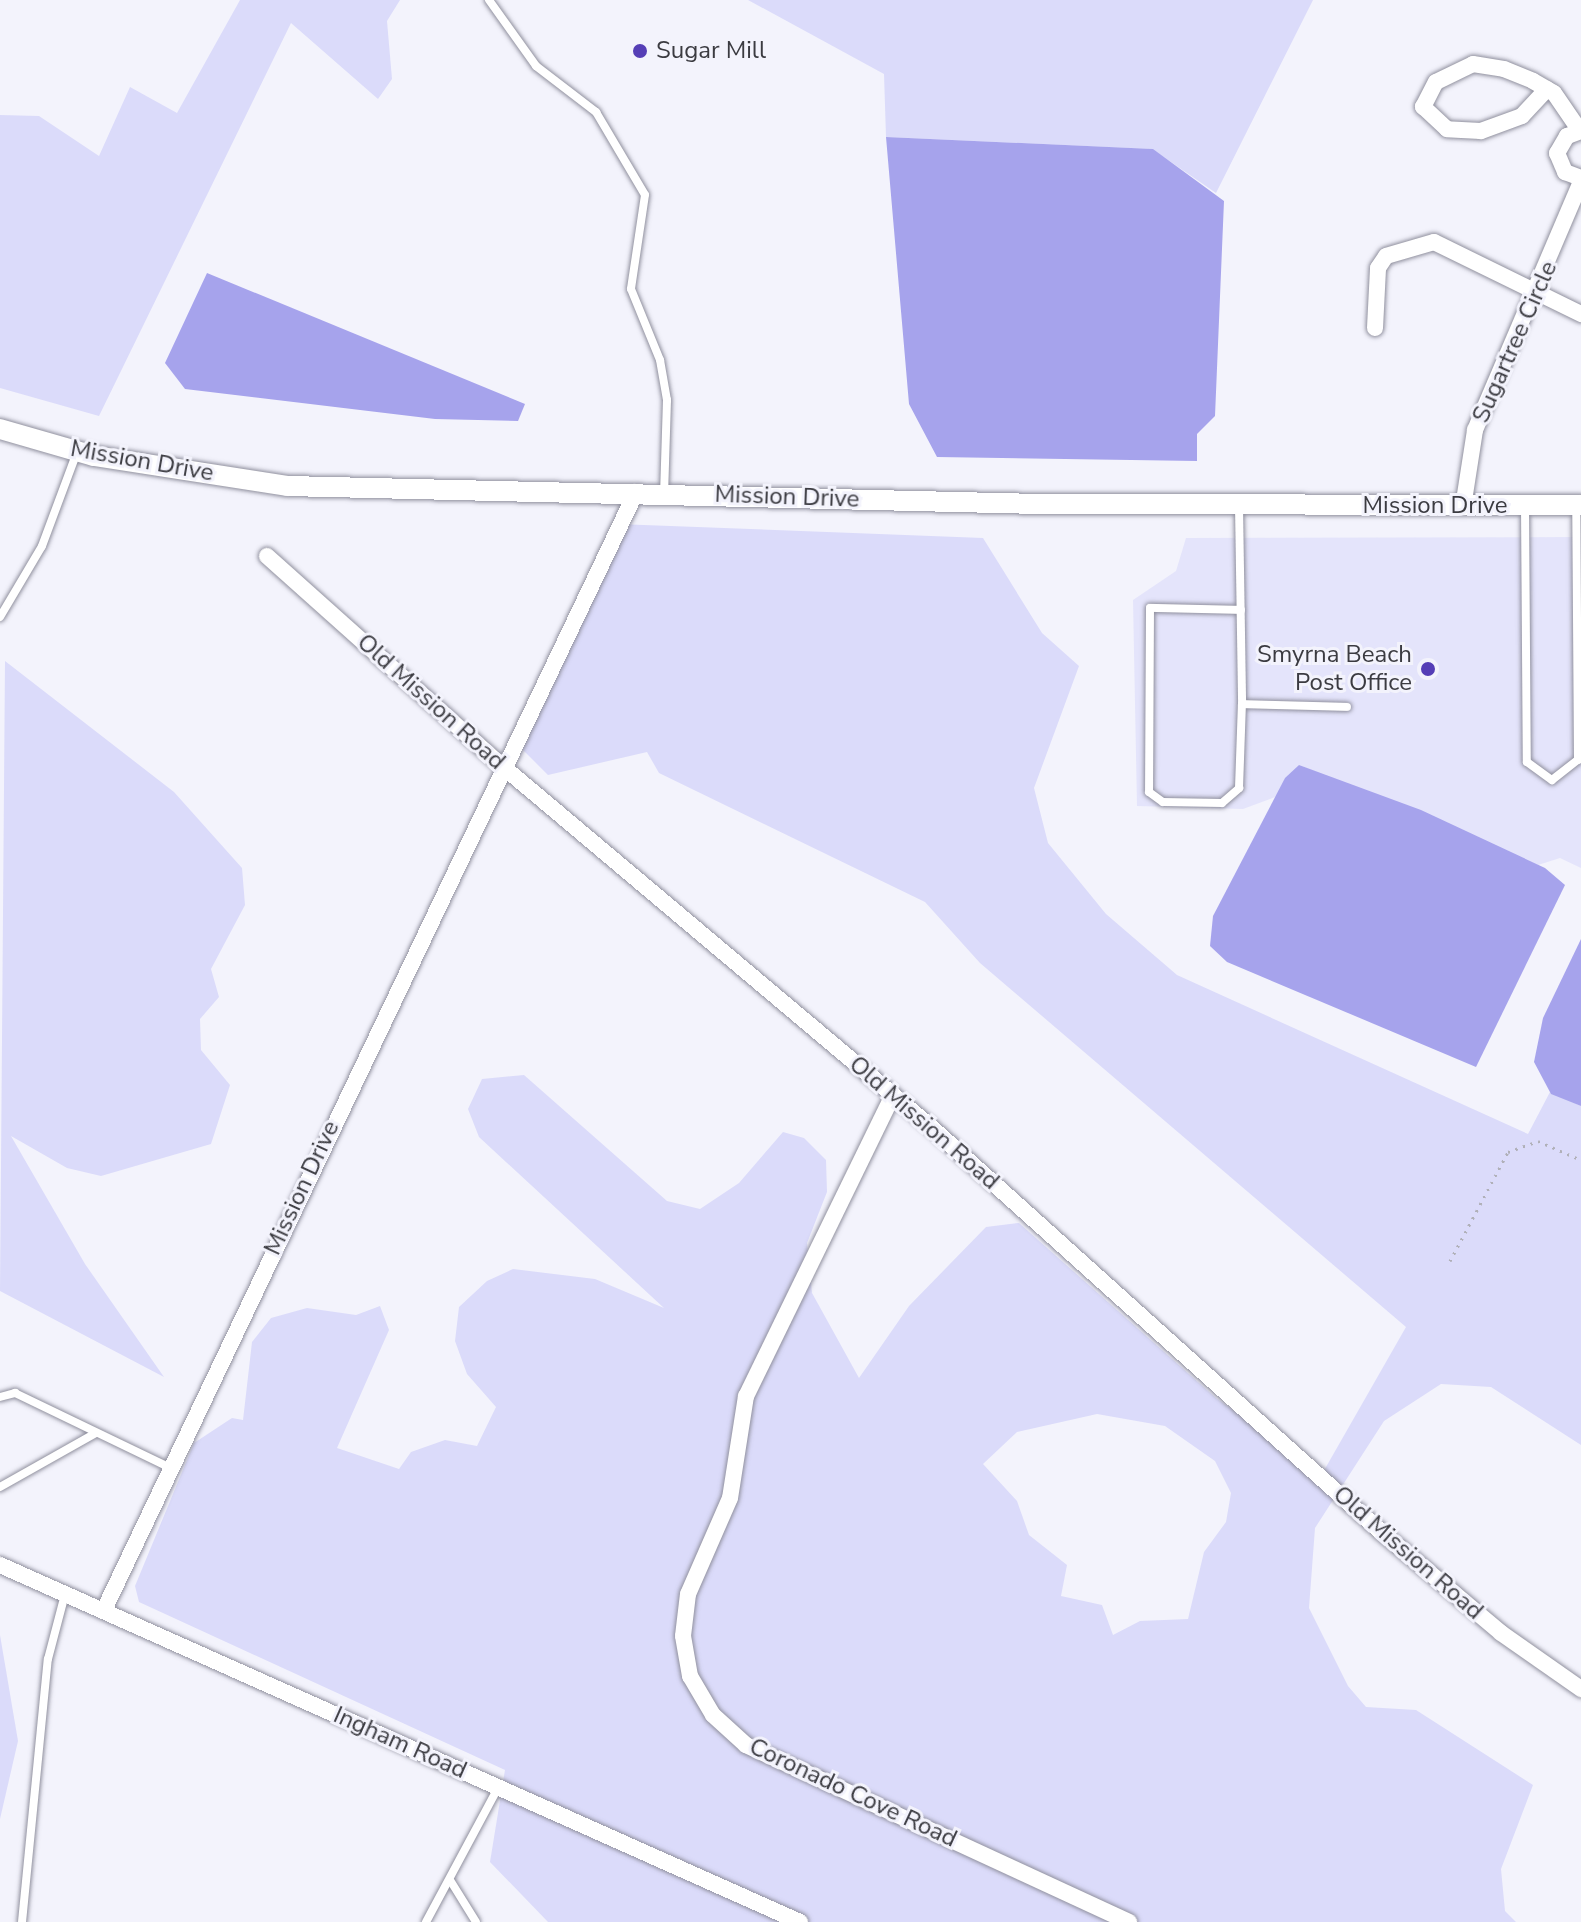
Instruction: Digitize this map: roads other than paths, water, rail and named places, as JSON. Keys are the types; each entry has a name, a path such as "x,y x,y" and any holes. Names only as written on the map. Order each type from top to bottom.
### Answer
{"street":[{"path":"1547,89 1522,116 1481,131 1447,129 1423,107 1436,82 1473,64 1547,89 1581,131 1562,140 1557,153 1565,172 1581,180"},
{"name":"Sugartree Circle","path":"1463,507 1475,430 1535,295 1581,180"},
{"path":"1375,328 1378,268 1386,256 1417,244 1445,247 1535,295 1581,314"},
{"name":"Mission Drive","path":"0,429 78,451 287,486 1239,506 1578,505"},
{"name":"Mission Drive","path":"104,1610 501,765 636,492"},
{"name":"Old Mission Road","path":"267,556 501,765 893,1095 1380,1531 1498,1631 1581,1689"},
{"name":"Coronado Cove Road","path":"893,1095 746,1396 730,1498 688,1594 683,1636 690,1676 713,1715 746,1745 1129,1921"},
{"name":"Ingham Road","path":"0,1565 800,1922"}],"lane":[{"path":"489,0 536,66 596,112 645,195 631,289 660,360 667,400 664,493"},
{"path":"0,617 42,546 78,451"},
{"path":"1525,506 1527,762 1552,780 1578,760 1578,505"},
{"path":"1239,506 1241,610 1242,704 1239,788 1222,803 1163,802 1149,792 1150,608 1241,610"},
{"path":"1242,704 1347,707"},
{"path":"0,1397 15,1393 171,1468"},
{"path":"0,1487 96,1433"},
{"path":"22,1922 48,1659 66,1593"},
{"path":"426,1922 499,1787"},
{"path":"450,1880 476,1922"}],"place":[{"name":"Sugar Mill","path":"640,51"},
{"name":"Smyrna Beach Post Office","path":"1428,669"}]}
